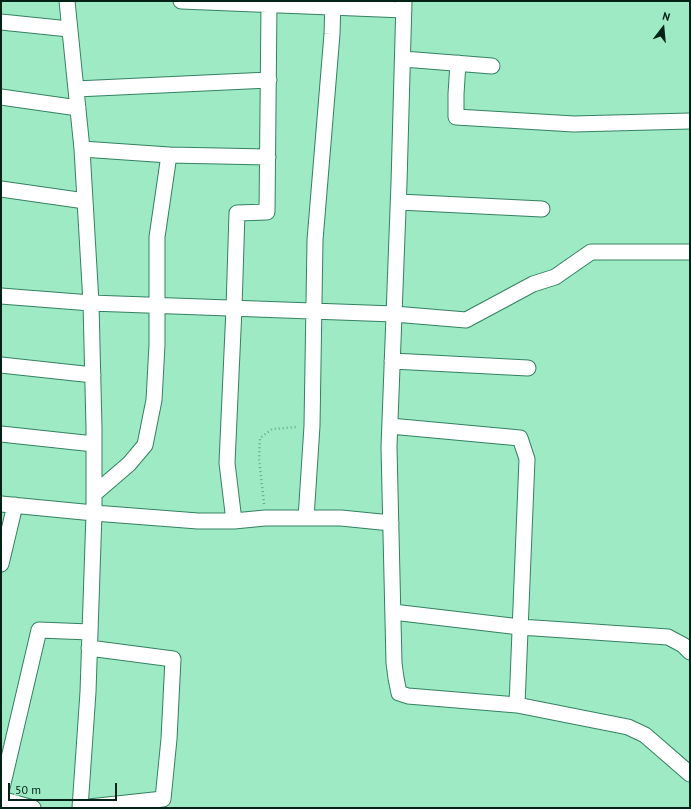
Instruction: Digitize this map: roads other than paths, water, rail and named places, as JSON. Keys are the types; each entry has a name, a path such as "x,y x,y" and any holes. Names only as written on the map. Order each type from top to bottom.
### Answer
{"street":[{"path":"66,1 82,149 91,303 93,375 94,514 89,648 88,692 80,808 163,799 169,739 173,659 89,648"},
{"path":"181,1 404,6 399,202 389,448 394,663 399,693 408,696 517,706 628,727 646,735 690,774"},
{"path":"234,521 227,463 237,213 267,212 269,4"},
{"path":"306,518 312,426 315,240 332,42 333,4"},
{"path":"1,22 69,29"},
{"path":"403,59 492,66"},
{"path":"458,63 456,117 574,124 690,121"},
{"path":"76,89 269,80"},
{"path":"1,97 78,108"},
{"path":"82,149 169,155 268,157"},
{"path":"94,494 129,464 145,445 154,400 157,345 157,237 169,155"},
{"path":"1,189 85,201"},
{"path":"399,202 542,210"},
{"path":"1,296 91,303 157,304 394,314 466,320 533,284 555,277 591,252 690,252"},
{"path":"392,361 528,368"},
{"path":"1,365 93,375"},
{"path":"390,426 520,438 528,460 517,706"},
{"path":"1,434 94,444"},
{"path":"1,564 8,505 94,514 198,521 234,521 265,518 341,518 391,523"},
{"path":"393,612 520,627 668,637 683,645 690,652"},
{"path":"1,792 7,741 39,630 90,632"},
{"path":"1,799 33,808"}]}
